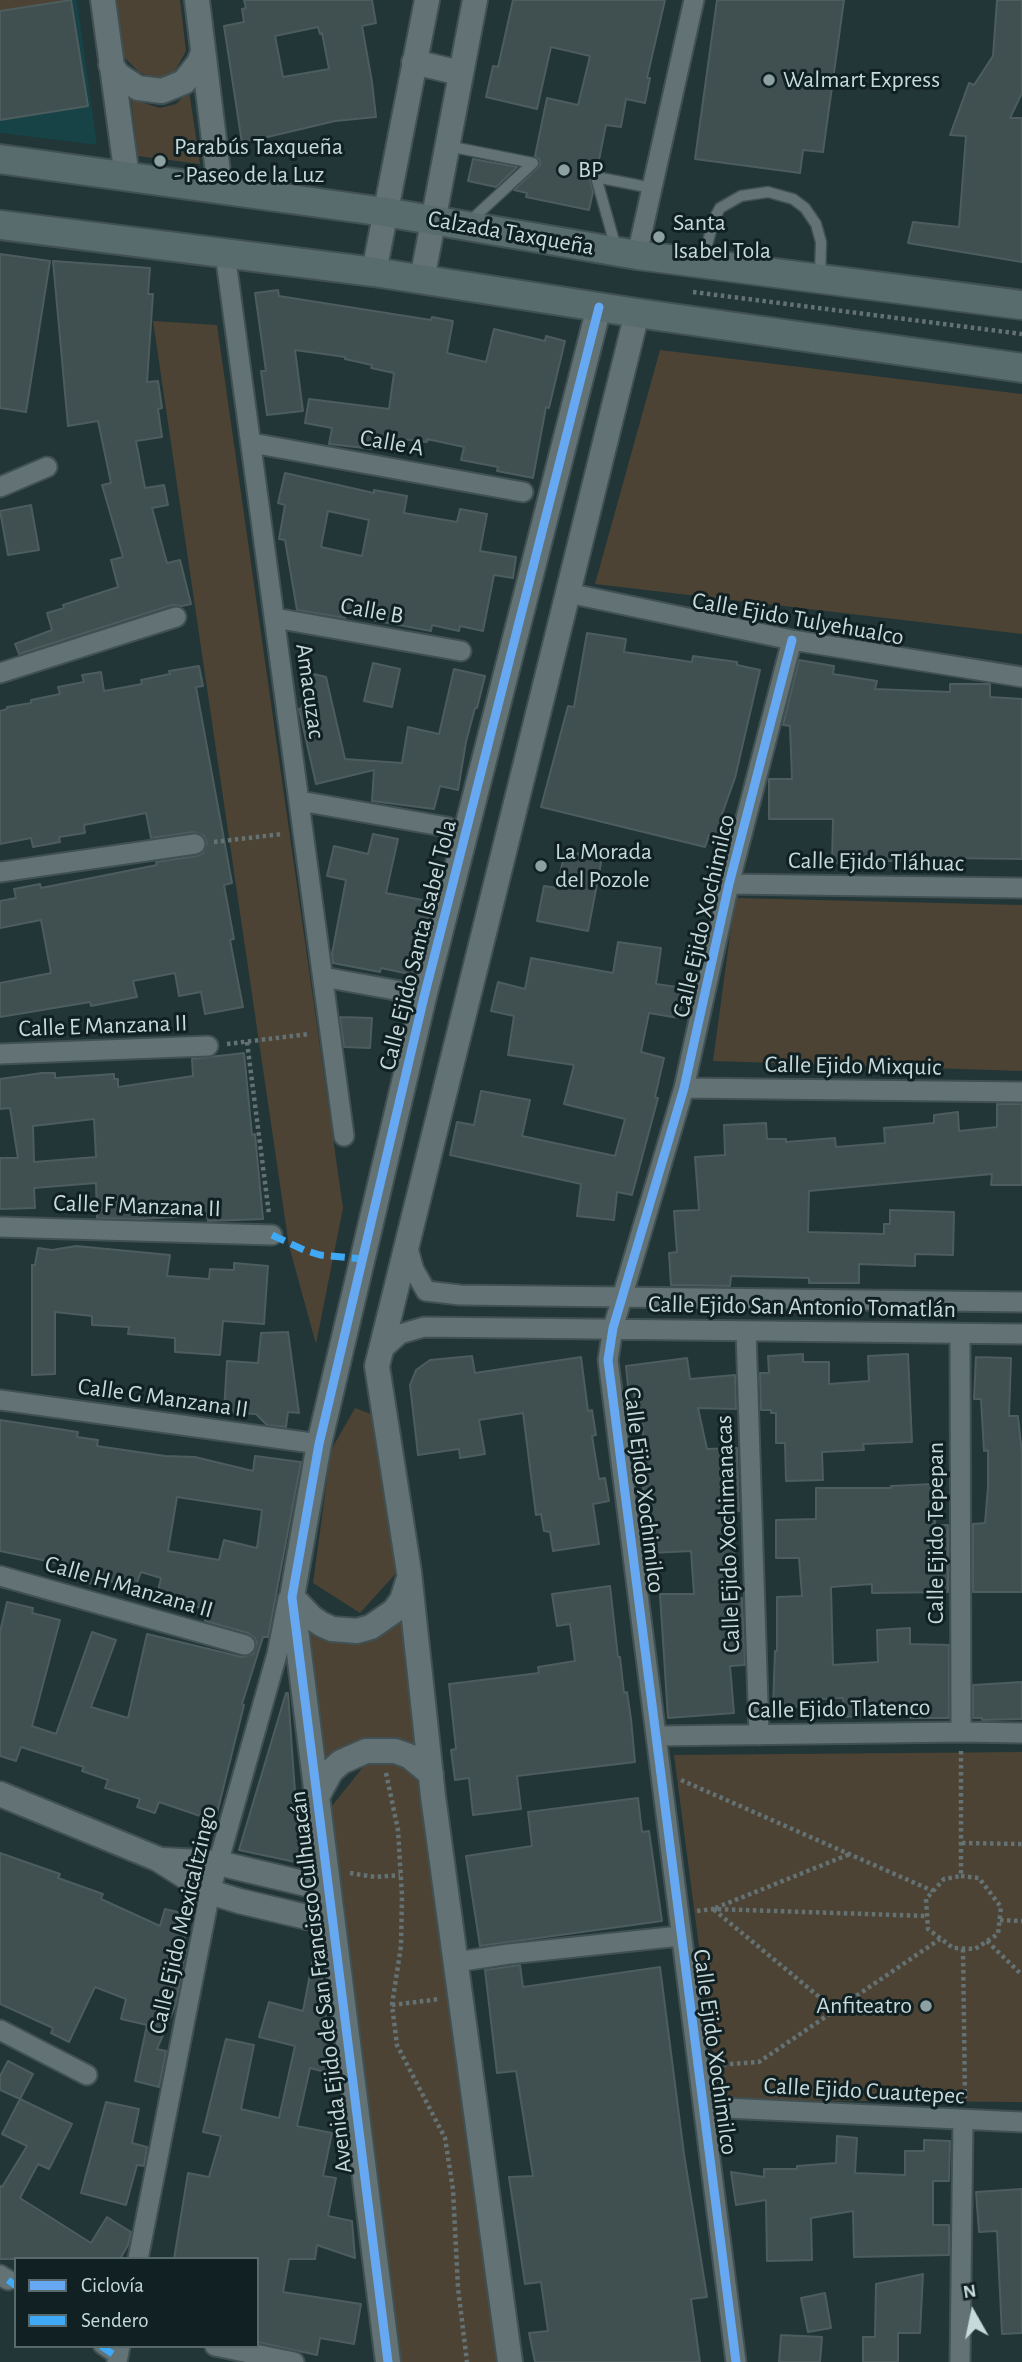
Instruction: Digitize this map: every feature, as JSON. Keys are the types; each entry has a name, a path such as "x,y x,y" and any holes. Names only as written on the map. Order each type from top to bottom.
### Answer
{"main road":[{"name":"Calzada Taxqueña","path":"0,159 433,219 627,253 1022,305"},
{"path":"0,225 374,272 1022,368"}],"street":[{"path":"103,0 127,177"},
{"path":"197,0 220,189"},
{"path":"422,279 475,0"},
{"path":"627,253 652,188 694,0"},
{"path":"374,272 423,7"},
{"path":"111,65 118,75 138,88 162,91 184,82 193,73 203,52"},
{"path":"414,62 460,73"},
{"name":"Amacuzac","path":"225,253 344,1136"},
{"name":"Calle Ejido Santa Isabel Tola","path":"292,1597 319,1444 424,997 599,307"},
{"path":"510,2362 431,1774 409,1572 377,1366 637,313"},
{"name":"Calle A","path":"252,443 523,492"},
{"path":"0,487 47,467"},
{"name":"Calle Ejido Tulyehualco","path":"568,593 792,640 1022,677"},
{"path":"0,673 176,617"},
{"name":"Calle B","path":"275,618 461,651"},
{"name":"Calle Ejido Xochimilco","path":"736,2362 608,1360 613,1328 684,1088 729,884 792,640"},
{"path":"300,801 447,827"},
{"path":"0,872 195,844"},
{"name":"Calle Ejido Tláhuac","path":"729,884 1022,888"},
{"path":"323,978 406,992"},
{"name":"Calle E Manzana II","path":"0,1054 208,1046"},
{"name":"Calle Ejido Mixquic","path":"684,1088 1022,1092"},
{"name":"Calle F Manzana II","path":"0,1227 272,1235"},
{"name":"Calle Ejido San Antonio Tomatlán","path":"406,1244 414,1270 426,1291 460,1295 1022,1302"},
{"name":"Calle Ejido San Antonio Tomatlán","path":"379,1353 400,1335 424,1327 1022,1334"},
{"name":"Calle Ejido Xochimanacas","path":"746,1331 759,1735"},
{"name":"Calle Ejido Tepepan","path":"960,1335 961,1732"},
{"name":"Calle G Manzana II","path":"0,1400 319,1444"},
{"path":"292,1597 321,1624 332,1629 357,1631 383,1621 394,1611 407,1587 409,1572"},
{"name":"Calle H Manzana II","path":"0,1576 245,1645"},
{"name":"Avenida Ejido de San Francisco Culhuacán","path":"292,1597 388,2362"},
{"name":"Calle Ejido Mexicaltzingo","path":"138,2257 210,1892 277,1654 287,1600 292,1597"},
{"name":"Calle Ejido Tlatenco","path":"656,1736 1022,1733"},
{"path":"318,1795 331,1771 341,1762 366,1751 381,1749 409,1756 431,1774"},
{"path":"0,1794 158,1859 210,1892 332,1923"},
{"path":"158,1859 218,1863 326,1878"},
{"path":"456,1962 680,1936"},
{"path":"0,2030 87,2075"},
{"name":"Calle Ejido Cuautepec","path":"704,2107 1022,2122"},
{"path":"960,2362 963,2120"},
{"path":"225,2348 294,2362"}],"lane":[{"path":"447,146 533,163 466,225"},
{"path":"627,253 596,177 652,188"},
{"path":"702,263 714,219 720,208 741,196 768,192 793,199 805,208 816,224 821,242 819,279"}],"path":[{"path":"683,291 1022,334"},
{"path":"906,351 918,291"},
{"path":"195,844 304,832"},
{"path":"208,1046 331,1032"},
{"path":"247,1042 272,1235"},
{"path":"961,1732 961,1876"},
{"path":"381,1749 398,1830 401,1946 392,2005 397,2045 447,2149 453,2189 458,2288 467,2362"},
{"path":"660,1773 677,1778 933,1891"},
{"path":"961,1843 1022,1844"},
{"path":"713,1909 850,1854"},
{"path":"326,1878 400,1875"},
{"path":"961,1876 979,1878 1001,1907 998,1934 975,1949 953,1948 928,1930 926,1899 944,1879 961,1876"},
{"path":"713,1909 835,2010"},
{"path":"680,1913 713,1909 927,1916"},
{"path":"1000,1920 1022,1921"},
{"path":"700,2067 759,2062 940,1939"},
{"path":"987,1941 1022,1975"},
{"path":"963,1949 966,2030 963,2120"},
{"path":"392,2005 461,1996"}],"shaded area":[{"path":"0,0 77,0 97,145 0,133"},
{"path":"0,0 71,0 0,11"},
{"path":"115,0 180,0 186,51 175,71 159,80 139,72 122,55"},
{"path":"189,91 200,164 138,156 131,99 160,108 176,104"},
{"path":"153,321 217,325 343,1208 316,1344 289,1246"},
{"path":"660,350 1022,394 1022,634 595,584"},
{"path":"735,898 1022,905 1022,1071 713,1061"},
{"path":"355,1408 371,1414 399,1570 360,1613 313,1583 331,1450"},
{"path":"403,1591 422,1783 417,1780 427,1800 500,2362 389,2362 320,1821 367,1762 363,1745 323,1801 304,1599 347,1626"},
{"path":"1022,1752 1022,2102 719,2100 674,1755"}],"building":[{"path":"71,0 88,106 0,120 0,11"},
{"path":"244,0 372,0 376,23 362,26 376,117 335,121 242,143 224,26 244,22 242,9 246,8","holes":["318,27 320,34 322,33 329,69 283,77 275,36"]},
{"path":"513,0 665,0 647,78 650,78 645,103 626,99 621,127 606,125 597,170 589,176 593,192 589,210 526,197 527,193 514,190 540,165 540,160 535,156 547,98 578,105 590,56 551,47 537,109 486,97 493,66 498,67"},
{"name":"Walmart Express","path":"717,0 844,0 823,152 803,150 800,173 695,159"},
{"path":"997,0 1022,0 1022,93 1010,118 1022,118 1022,262 908,243 913,222 959,227 966,136 950,135 969,83 974,85 993,56"},
{"path":"473,159 517,167 496,187 468,181"},
{"path":"0,254 50,261 26,412 0,408"},
{"path":"53,261 150,268 148,294 153,294 147,382 158,381 162,437 136,441 145,488 164,485 168,505 152,508 167,563 180,560 191,604 172,605 19,654 15,644 52,630 47,613 118,587 111,560 123,557 102,485 111,483 98,421 68,426"},
{"path":"278,290 279,296 431,320 432,317 453,321 447,353 486,362 494,329 545,341 546,336 565,341 549,408 546,407 533,478 497,471 498,467 461,460 464,447 427,439 427,442 402,439 400,452 329,444 332,428 305,423 309,399 389,409 394,373 371,368 372,365 345,357 295,350 303,411 267,415 261,371 266,371 255,293"},
{"path":"285,473 374,493 374,490 407,496 404,513 457,522 460,509 487,514 480,551 516,557 513,578 494,575 483,631 460,626 459,631 432,625 431,631 346,615 345,618 297,610 285,540 279,539 285,505 278,503","holes":["328,511 369,520 362,556 321,547"]},
{"path":"31,505 39,550 8,555 0,511"},
{"path":"587,633 626,639 624,652 692,662 693,656 737,662 737,665 760,670 735,778 721,817 733,820 728,839 709,835 705,847 541,807 568,706 574,707"},
{"path":"799,660 834,666 833,674 877,681 875,689 950,692 950,684 990,684 990,697 1022,699 1022,859 946,858 946,861 878,861 878,865 832,863 833,819 769,819 769,779 792,779 790,726 783,725"},
{"path":"373,663 400,669 392,707 364,701"},
{"path":"199,666 203,686 196,687 232,883 224,885 234,939 230,940 243,1007 205,1014 201,992 179,996 175,973 133,981 137,997 91,1006 90,1002 0,1017 0,983 51,973 41,920 0,928 0,901 16,898 14,889 40,884 41,888 157,865 156,862 197,856 203,853 207,843 204,836 194,832 151,838 146,813 84,825 85,833 59,837 60,842 33,847 31,838 0,844 0,711 7,707 31,703 31,700 60,694 58,687 84,682 82,675 101,672 104,691 142,684 141,680 170,674 169,671"},
{"path":"454,669 485,676 466,742 458,790 440,786 434,809 372,801 374,770 316,784 299,709 302,708 310,673 326,677 345,759 402,763 408,727 439,734"},
{"path":"373,834 398,839 386,893 433,902 414,975 333,963 332,954 346,880 327,876 334,846 368,854"},
{"path":"565,851 602,858 588,931 537,921 544,886 557,888"},
{"path":"618,942 661,948 656,984 684,988 679,1018 649,1013 641,1052 664,1058 655,1097 658,1098 632,1195 617,1192 614,1220 577,1216 581,1184 450,1155 457,1122 474,1125 481,1091 530,1100 522,1136 615,1156 625,1119 564,1104 574,1065 508,1055 514,1016 491,1011 498,982 525,989 531,958 613,973"},
{"path":"340,1017 372,1018 370,1048 344,1047"},
{"path":"244,1053 263,1219 208,1221 207,1215 140,1219 97,1218 96,1183 34,1188 35,1208 0,1209 0,1158 18,1158 10,1108 0,1109 0,1079 42,1073 55,1073 55,1078 114,1074 114,1079 118,1079 118,1087 193,1076 192,1059","holes":["94,1119 96,1157 34,1162 33,1126"]},
{"path":"997,1104 1022,1104 1022,1185 991,1185 992,1174 809,1191 808,1232 884,1234 884,1224 890,1224 890,1210 954,1212 953,1255 915,1254 915,1266 859,1264 859,1283 809,1283 809,1278 731,1276 730,1286 671,1285 669,1253 677,1252 674,1211 699,1210 695,1157 725,1155 724,1125 766,1123 767,1139 786,1139 786,1142 835,1138 836,1147 885,1143 884,1128 934,1123 934,1115 958,1112 959,1131 997,1127"},
{"path":"76,1246 170,1255 167,1276 209,1279 210,1269 234,1270 234,1263 268,1266 264,1324 223,1321 220,1355 175,1352 175,1338 128,1334 129,1327 92,1325 92,1316 55,1312 55,1374 32,1375 32,1265 35,1265 38,1248 52,1250"},
{"path":"288,1332 299,1413 288,1412 286,1427 267,1425 256,1414 224,1412 227,1361 258,1363 261,1333"},
{"path":"803,1354 803,1362 829,1362 829,1384 869,1381 868,1356 908,1354 912,1442 863,1444 864,1450 822,1452 823,1480 786,1481 785,1443 776,1443 776,1413 761,1410 760,1373 769,1373 768,1356"},
{"path":"472,1356 475,1373 581,1357 588,1411 592,1410 596,1435 592,1436 599,1479 605,1478 609,1501 593,1504 599,1544 553,1551 550,1532 544,1531 541,1514 536,1515 523,1413 479,1420 485,1454 460,1458 459,1449 418,1455 410,1385 416,1370 430,1360"},
{"path":"976,1357 1011,1358 1009,1416 1018,1416 1022,1454 1022,1592 973,1592 973,1524 985,1523 988,1487 988,1450 984,1451 981,1399 974,1399"},
{"path":"687,1358 690,1379 735,1375 736,1409 698,1408 707,1449 737,1448 739,1511 732,1512 737,1599 742,1598 745,1665 730,1666 734,1713 668,1718 660,1594 694,1594 691,1551 651,1553 649,1511 644,1512 643,1486 646,1486 642,1412 635,1412 634,1386 628,1387 626,1366"},
{"path":"0,1420 78,1432 77,1437 98,1440 97,1446 165,1456 195,1457 253,1471 255,1456 301,1462 268,1637 263,1637 242,1704 244,1705 215,1821 159,1802 155,1813 137,1807 140,1799 105,1788 108,1780 82,1771 84,1767 21,1747 16,1761 0,1756 0,1632 7,1602 33,1608 32,1613 60,1620 32,1726 56,1734 92,1632 116,1640 91,1707 128,1718 147,1634 242,1657 253,1654 257,1643 254,1637 205,1621 208,1609 156,1599 161,1578 141,1572 135,1588 99,1578 98,1585 78,1581 80,1568 0,1551","holes":["177,1497 262,1510 257,1548 224,1540 219,1560 168,1551"]},
{"path":"934,1484 935,1525 948,1525 948,1592 872,1593 872,1584 831,1587 833,1665 878,1662 877,1630 910,1628 910,1644 949,1645 949,1718 910,1718 910,1712 845,1717 843,1698 798,1700 797,1707 773,1707 777,1597 802,1596 799,1558 776,1558 776,1520 816,1519 816,1488 891,1488"},
{"path":"610,1586 635,1762 517,1776 521,1809 473,1815 469,1778 455,1780 451,1750 456,1749 449,1684 539,1673 538,1667 575,1661 570,1624 557,1626 552,1594"},
{"path":"1022,1682 1022,1719 973,1718 973,1685"},
{"path":"288,1693 300,1863 239,1850"},
{"path":"638,1798 642,1832 649,1831 662,1921 480,1946 466,1856 532,1846 528,1812"},
{"path":"0,1853 60,1874 58,1878 103,1894 101,1899 160,1926 165,1909 190,1915 176,2004 157,2049 166,2051 159,2087 135,2081 147,2025 121,2019 126,1999 95,1987 69,2042 51,2033 53,2028 0,2004"},
{"path":"314,1953 319,1953 332,2074 310,2068 297,2126 332,2133 323,2176 336,2178 328,2216 352,2221 355,2258 317,2245 315,2259 289,2259 283,2292 361,2304 354,2344 320,2338 317,2355 259,2342 259,2257 174,2257 188,2173 209,2177 221,2136 203,2132 226,2039 254,2045 241,2109 279,2118 295,2046 259,2037 269,2002 303,2011"},
{"path":"520,1965 523,1987 660,1967 684,2154 707,2297 691,2299 700,2362 535,2362 529,2333 548,2331 541,2282 525,2284 509,2177 533,2176 516,2071 497,2073 485,1970"},
{"path":"8,2061 33,2074 20,2099 0,2090 0,2076"},
{"path":"20,2099 72,2124 49,2169 38,2164 20,2198 91,2243 107,2217 131,2232 121,2257 0,2259 0,2186 2,2187 27,2146 2,2134"},
{"path":"106,2102 139,2109 132,2143 147,2147 144,2166 137,2165 126,2205 81,2193"},
{"path":"837,2136 857,2138 855,2173 905,2175 905,2151 924,2151 924,2140 950,2141 949,2181 933,2181 933,2225 949,2225 949,2255 854,2257 853,2211 811,2218 812,2260 767,2261 766,2200 736,2205 731,2172 764,2177 764,2169 797,2169 797,2166 836,2163"},
{"path":"1022,2189 1022,2333 1002,2334 997,2231 979,2232 976,2192"},
{"path":"923,2274 920,2333 898,2333 898,2362 863,2362 863,2337 875,2337 876,2284"},
{"path":"825,2293 831,2328 808,2332 801,2298"},
{"path":"781,2335 822,2337 820,2362 779,2362"}],"marked path":[{"path":"272,1235 320,1255 363,1259"},
{"path":"8,2280 14,2284"},
{"path":"104,2348 117,2357"}],"cycle path":[{"path":"388,2362 292,1597 319,1444 424,997 599,307"},
{"path":"736,2362 608,1360 613,1328 684,1088 729,884 792,640"}],"place":[{"name":"Walmart Express","path":"769,80"},
{"name":"Parabús Taxqueña - Paseo de la Luz","path":"160,161"},
{"name":"BP","path":"564,170"},
{"name":"Santa Isabel Tola","path":"659,237"},
{"name":"La Morada del Pozole","path":"541,866"},
{"name":"Anfiteatro","path":"926,2006"}]}
